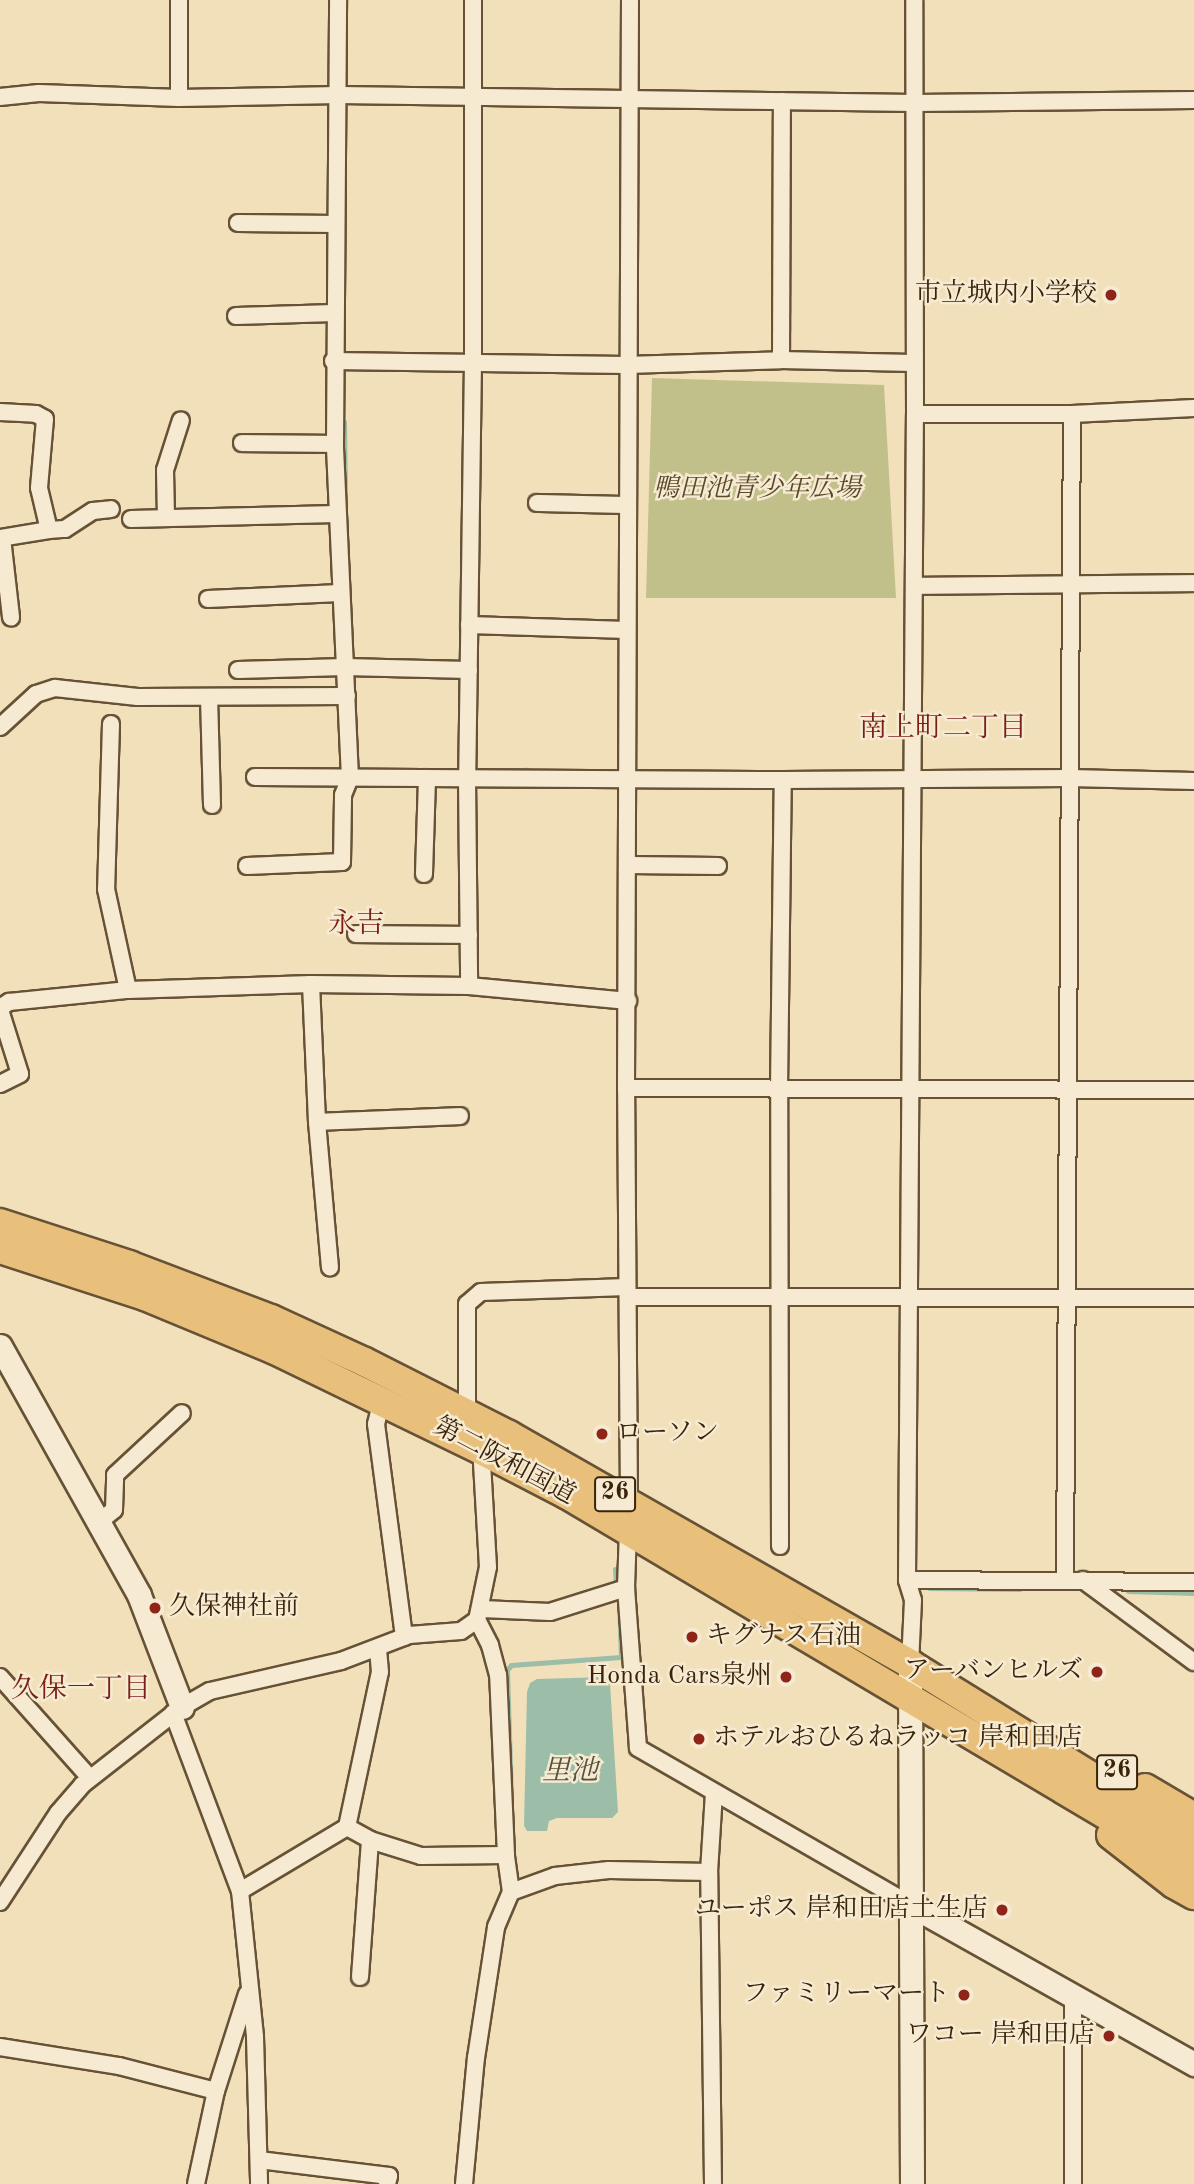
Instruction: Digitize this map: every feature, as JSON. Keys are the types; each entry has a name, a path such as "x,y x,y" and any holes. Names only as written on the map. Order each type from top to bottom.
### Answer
{"highway":[{"name":"第二阪和国道","path":"0,1223 129,1265 271,1320 365,1362 466,1413 629,1502 910,1664 1033,1741 1192,1857"},
{"name":"第二阪和国道","path":"0,1249 145,1296 275,1350 484,1451 628,1531 1059,1788 1192,1857"},
{"name":"26","path":"1033,1741 1098,1761 1194,1817"},
{"name":"26","path":"1059,1788 1087,1816 1174,1884 1194,1895"}],"street":[{"path":"179,0 179,98"},
{"path":"247,866 342,862 343,796 350,778 336,514 333,361 338,0"},
{"path":"469,986 467,778 473,361 473,0"},
{"path":"629,1502 626,365 630,0"},
{"path":"912,2184 910,1664 913,1600 907,1580 915,414 914,0"},
{"path":"0,97 39,93 179,98 338,95 914,103 1194,100"},
{"path":"780,360 782,101"},
{"path":"238,223 336,224"},
{"path":"236,316 334,313"},
{"path":"333,361 626,365 780,360 913,363"},
{"path":"915,414 1072,414 1194,408"},
{"path":"0,412 36,414 45,419 39,488 49,530"},
{"path":"1065,1580 1069,1298 1072,414"},
{"path":"166,518 165,470 181,420"},
{"path":"242,443 335,444"},
{"path":"537,503 627,506"},
{"path":"11,617 1,538 65,529 93,511 111,509"},
{"path":"131,519 336,514"},
{"path":"914,586 1194,583"},
{"path":"208,599 340,593"},
{"path":"469,625 627,630"},
{"path":"238,670 345,667 468,670"},
{"path":"0,727 36,694 55,688 138,697 347,696"},
{"path":"209,696 212,805"},
{"path":"111,724 106,889 128,990"},
{"path":"255,777 783,780 1070,778 1194,781"},
{"path":"424,874 427,778"},
{"path":"780,1546 779,1089 783,780"},
{"path":"628,865 719,866"},
{"path":"356,934 469,934"},
{"path":"311,984 317,1122 330,1266"},
{"path":"0,1084 20,1074 0,1009 9,1002 128,990 311,984 469,986 628,1001"},
{"path":"626,1088 1194,1090"},
{"path":"317,1122 460,1116"},
{"path":"464,2184 476,2058 496,1927 511,1892 506,1855 498,1675 480,1615 488,1567 484,1451 466,1413 467,1304 481,1292 627,1292 779,1297 1194,1298"},
{"path":"0,1346 139,1595 240,1891 255,2037 259,2184"},
{"path":"382,1400 376,1424 404,1637"},
{"path":"99,1522 114,1510 115,1475 183,1413"},
{"path":"628,1531 626,1588 638,1748 1194,2064"},
{"path":"907,1580 1194,1582"},
{"path":"1083,1580 1194,1662"},
{"path":"1,1899 58,1813 90,1778 178,1710 210,1691 289,1675 378,1649 404,1637 461,1631 480,1615 550,1612 626,1588"},
{"path":"240,1891 347,1827 380,1672 378,1649"},
{"path":"1,1680 90,1778"},
{"path":"713,2184 709,1872 714,1793"},
{"path":"347,1827 370,1840 421,1856 506,1855"},
{"path":"360,1977 370,1840"},
{"path":"511,1892 555,1876 609,1870 709,1872"},
{"path":"195,2184 216,2091 249,1987"},
{"path":"1073,1997 1073,2184"},
{"path":"0,2047 119,2066 216,2091"},
{"path":"259,2160 389,2176 387,2184"}],"green space":[{"name":"鴨田池青少年広場","path":"652,378 884,385 896,598 646,598"}],"water":[{"name":"里池","path":"607,1677 610,1684 618,1812 612,1818 557,1818 549,1821 547,1831 527,1831 524,1826 527,1692 530,1683 537,1679"}],"waterway":[{"path":"344,422 345,496"},
{"path":"619,723 619,743"},
{"path":"491,771 527,770"},
{"path":"618,994 619,970"},
{"path":"615,1569 616,1583"},
{"path":"929,1588 1020,1589"},
{"path":"1128,1591 1194,1593"},
{"path":"511,1798 507,1670 511,1665 621,1657 619,1600"}],"place":[{"name":"市立城内小学校","path":"1111,295"},
{"name":"ローソン","path":"602,1434"},
{"name":"久保神社前","path":"155,1608"},
{"name":"キグナス石油","path":"692,1637"},
{"name":"アーバンヒルズ","path":"1097,1672"},
{"name":"Honda Cars泉州","path":"786,1677"},
{"name":"ホテルおひるねラッコ 岸和田店","path":"699,1739"},
{"name":"ユーポス 岸和田店土生店","path":"1002,1910"},
{"name":"ファミリーマート","path":"964,1995"},
{"name":"ワコー 岸和田店","path":"1109,2036"}],"district":[{"name":"南上町二丁目","path":"943,729"},
{"name":"永吉","path":"356,925"},
{"name":"久保一丁目","path":"81,1690"}]}
